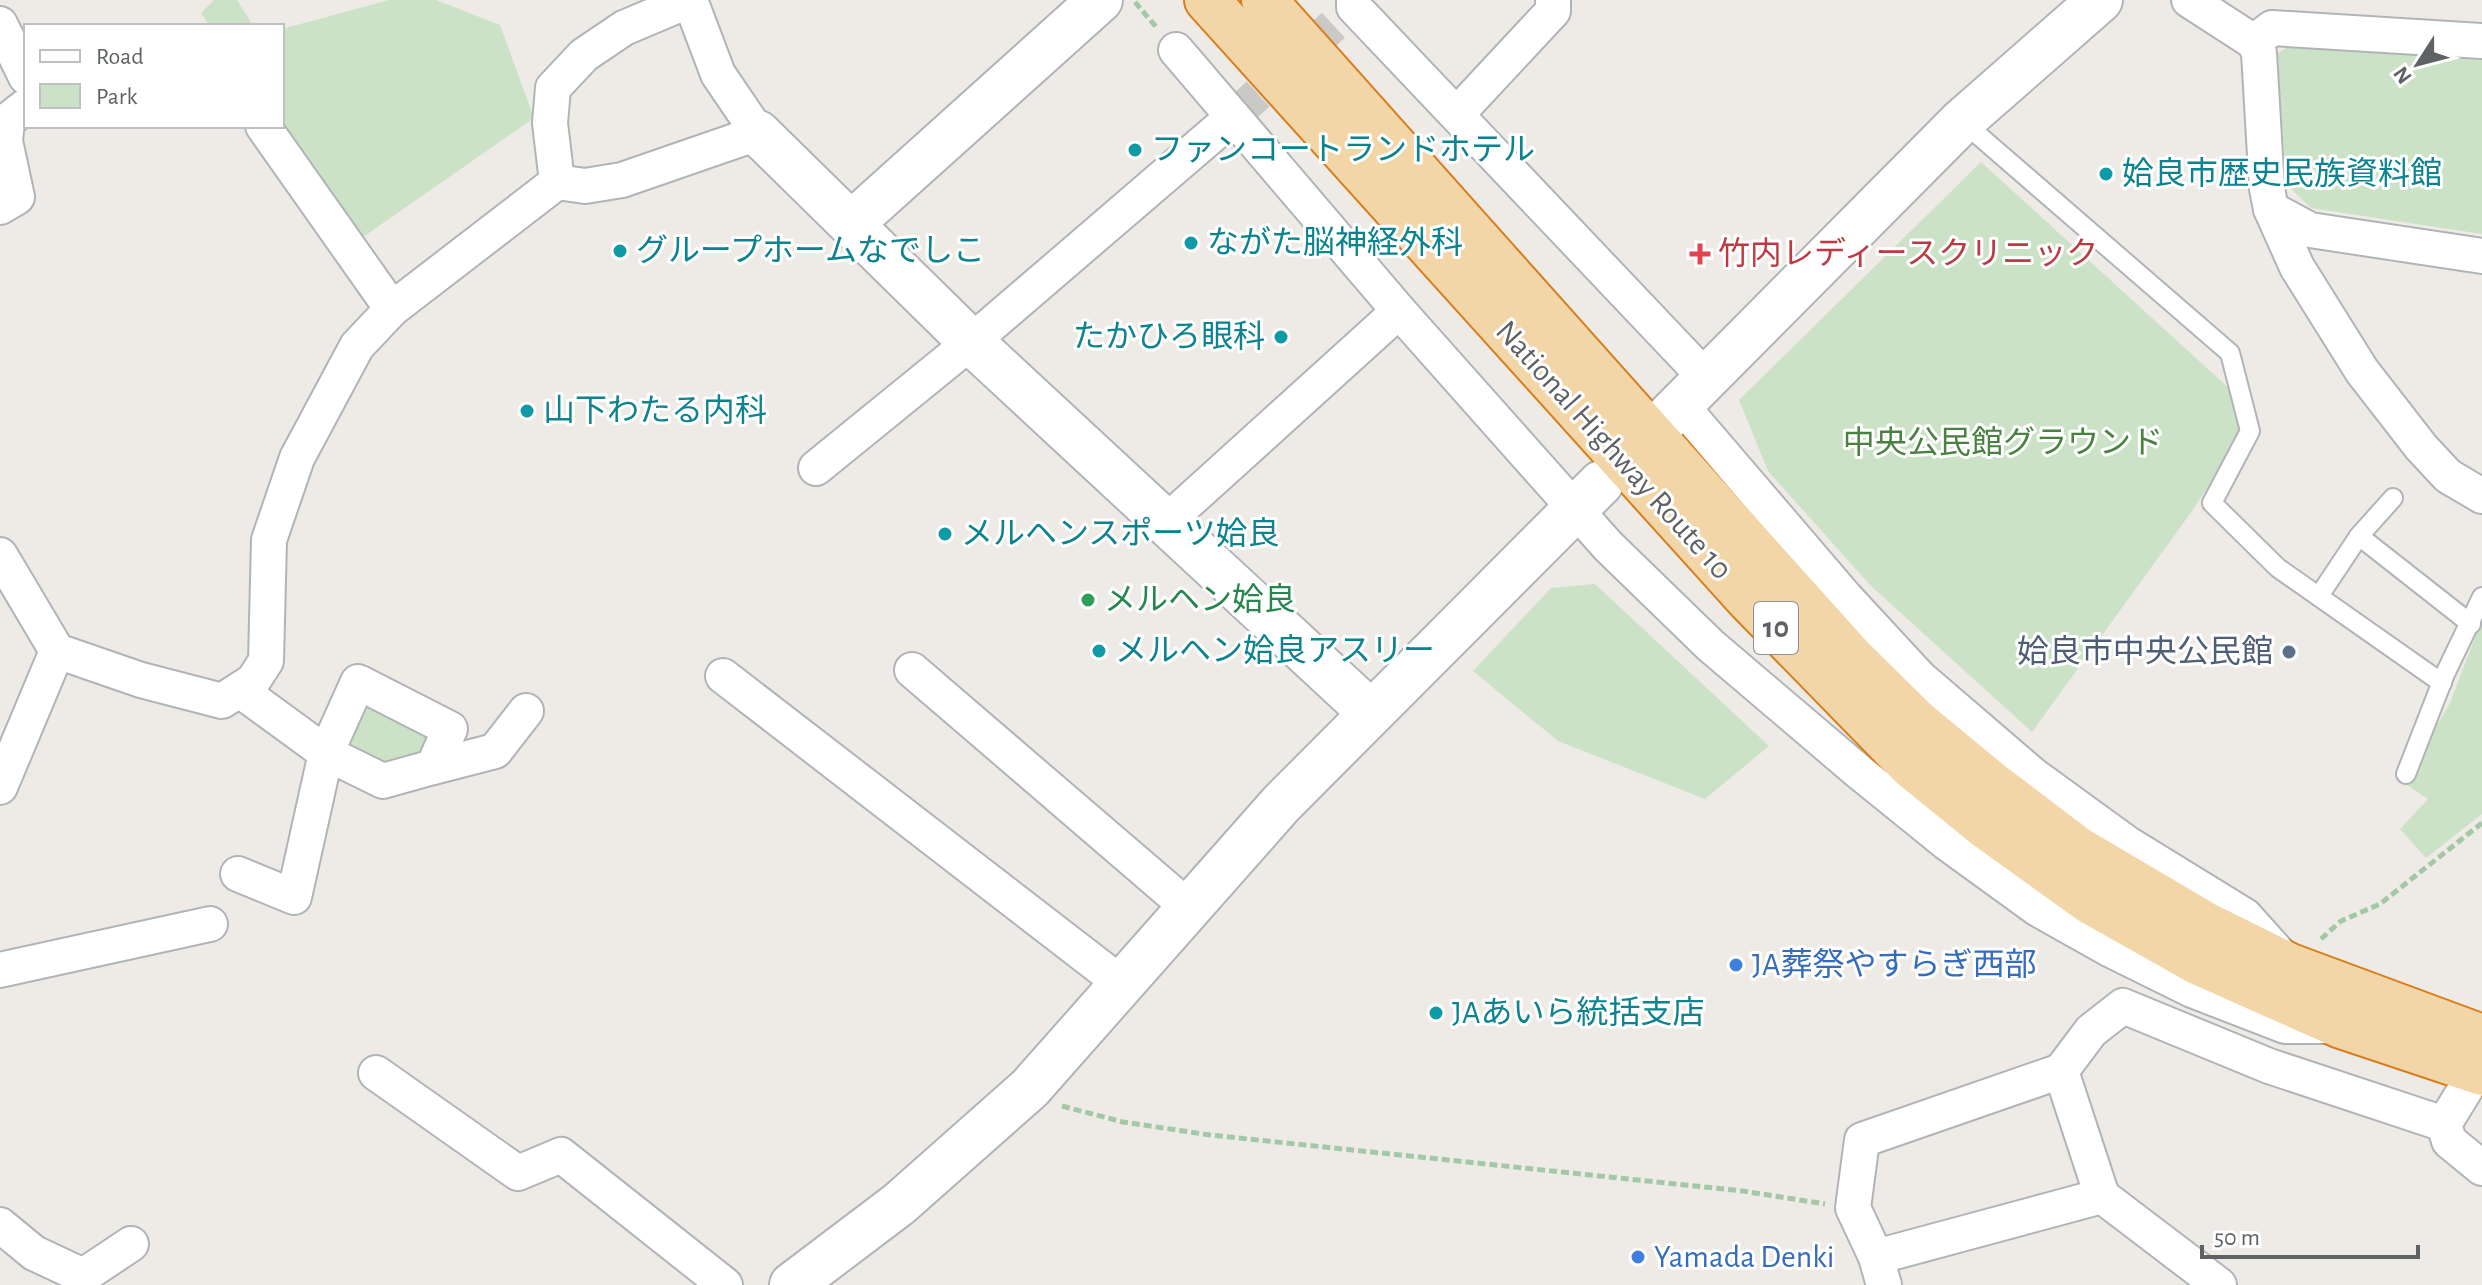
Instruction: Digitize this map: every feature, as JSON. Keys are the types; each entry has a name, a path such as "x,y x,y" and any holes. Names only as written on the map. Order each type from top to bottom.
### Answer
{"highway":[{"name":"National Highway Route 10","path":"1207,0 1748,599 1911,766 1986,827 2089,901 2199,963 2341,1026 2480,1061"},
{"name":"National Highway Route 10","path":"1264,0 1852,658 1917,722 2078,849 2205,924 2480,1061"}],"street":[{"path":"557,182 550,123 553,88 584,55 624,28 690,0 718,74 758,133 971,342 1370,712"},
{"path":"852,223 1100,0"},
{"path":"1457,114 1553,11 1553,0"},
{"path":"1684,400 1962,121 2100,0"},
{"path":"2189,0 2254,42 2259,53 2267,189 2271,209 2297,267 2362,371 2421,447 2448,476 2482,496"},
{"path":"1348,10 1457,114 1846,598 1920,678 2033,775 2128,844 2245,916 2290,966"},
{"path":"0,24 24,73"},
{"path":"2254,42 2272,28 2482,41"},
{"path":"1176,50 1399,311 1588,496 1657,595 1710,645 1925,825 2038,909 2192,990 2272,1021 2285,1026 2341,1026"},
{"path":"0,207 17,197 5,141 7,121 24,108"},
{"path":"816,468 971,342 1233,117"},
{"path":"264,128 392,309"},
{"path":"0,555 57,651 141,680 222,701 241,691 253,681 266,661 269,540 297,458 357,346 392,309 557,182 585,186 622,180 758,133"},
{"path":"2271,209 2310,230 2482,256"},
{"path":"1166,522 1399,311"},
{"path":"792,1285 899,1204 1030,1088 1281,804 1588,496"},
{"path":"0,787 57,651"},
{"path":"912,670 1189,908"},
{"path":"723,676 1122,984"},
{"path":"238,874 294,897 326,753 358,682 450,729 433,767"},
{"path":"241,691 326,753 383,781 495,751 526,711"},
{"path":"0,970 210,924"},
{"path":"2102,1196 1880,1271 1853,1208 1862,1140 2061,1071 2091,1031 2123,1006 2269,1066 2444,1124"},
{"path":"2480,1061 2444,1124 2449,1141 2482,1168"},
{"path":"2061,1071 2102,1196 2219,1285"},
{"path":"376,1073 518,1173 561,1155 725,1285"},
{"path":"0,1225 34,1253 83,1276 131,1244"}],"lane":[{"path":"1962,121 2230,353 2250,431 2212,503 2278,568 2442,683"},
{"path":"2319,596 2359,536 2393,498"},
{"path":"2359,536 2471,624"},
{"path":"2406,774 2442,683 2482,597"}],"path":[{"path":"2290,966 2341,921 2380,904 2482,823"},
{"path":"1030,1088 1057,1105 1123,1122 1210,1135 1743,1191 1853,1208"}],"green space":[{"path":"214,0 237,0 252,24 209,24 201,13"},
{"path":"389,0 436,0 500,25 534,118 363,237 284,128 284,28"},
{"path":"2290,46 2482,58 2482,234 2311,208 2287,185 2276,54"},
{"name":"中央公民館グラウンド","path":"1981,162 2231,390 2240,438 2192,511 2032,732 1871,586 1768,471 1739,400"},
{"path":"1595,584 1769,746 1705,799 1558,741 1473,671 1551,588"},
{"path":"2482,619 2482,814 2426,858 2400,829 2428,799 2403,782 2450,703"},
{"path":"360,689 442,729 428,760 380,775 330,752"}],"tunnel":[{"path":"1233,117 1337,22"}],"place":[{"name":"ファンコートランドホテル","path":"1135,150"},
{"name":"姶良市歴史民族資料館","path":"2106,174"},
{"name":"ながた脳神経外科","path":"1191,243"},
{"name":"グループホームなでしこ","path":"620,251"},
{"name":"竹内レディースクリニック","path":"1700,254"},
{"name":"たかひろ眼科","path":"1281,337"},
{"name":"山下わたる内科","path":"527,411"},
{"name":"メルヘンスポーツ姶良","path":"945,534"},
{"name":"メルヘン姶良","path":"1088,600"},
{"name":"メルヘン姶良アスリー","path":"1099,651"},
{"name":"姶良市中央公民館","path":"2289,652"},
{"name":"JA葬祭やすらぎ西部","path":"1736,965"},
{"name":"JAあいら統括支店","path":"1436,1013"},
{"name":"Yamada Denki","path":"1638,1257"}]}
